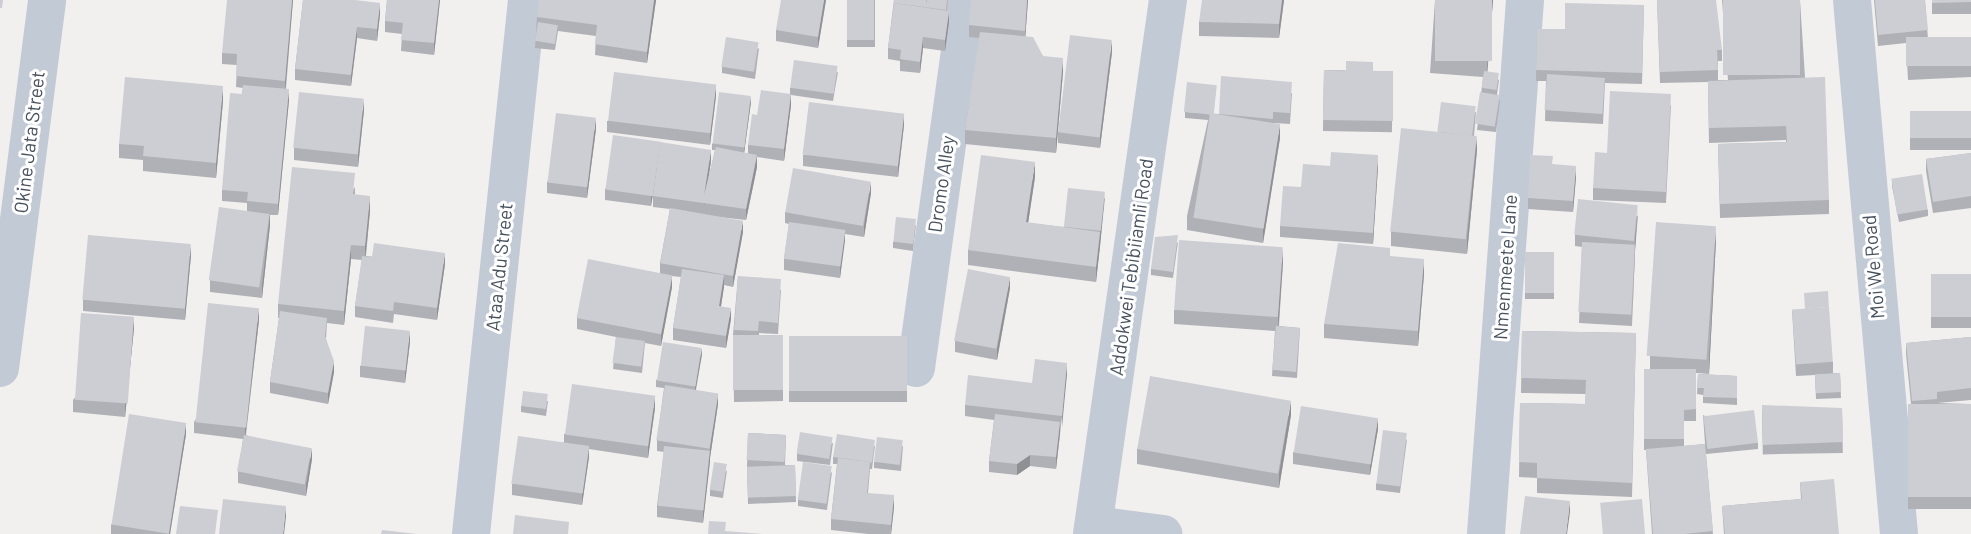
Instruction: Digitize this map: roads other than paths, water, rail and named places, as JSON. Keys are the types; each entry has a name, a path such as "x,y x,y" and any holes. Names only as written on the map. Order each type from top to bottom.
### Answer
{"street":[{"name":"Okine Jata Street","path":"0,368 47,0"},
{"name":"Ataa Adu Street","path":"471,534 527,0"},
{"name":"Dromo Alley","path":"916,368 967,0"},
{"name":"Addokwei Tebibiiamli Road","path":"1093,529 1168,0"},
{"name":"Nmenmeete Lane","path":"1486,534 1525,0"},
{"name":"Moi We Road","path":"1852,0 1899,534"},
{"path":"1093,529 1163,534"}]}
